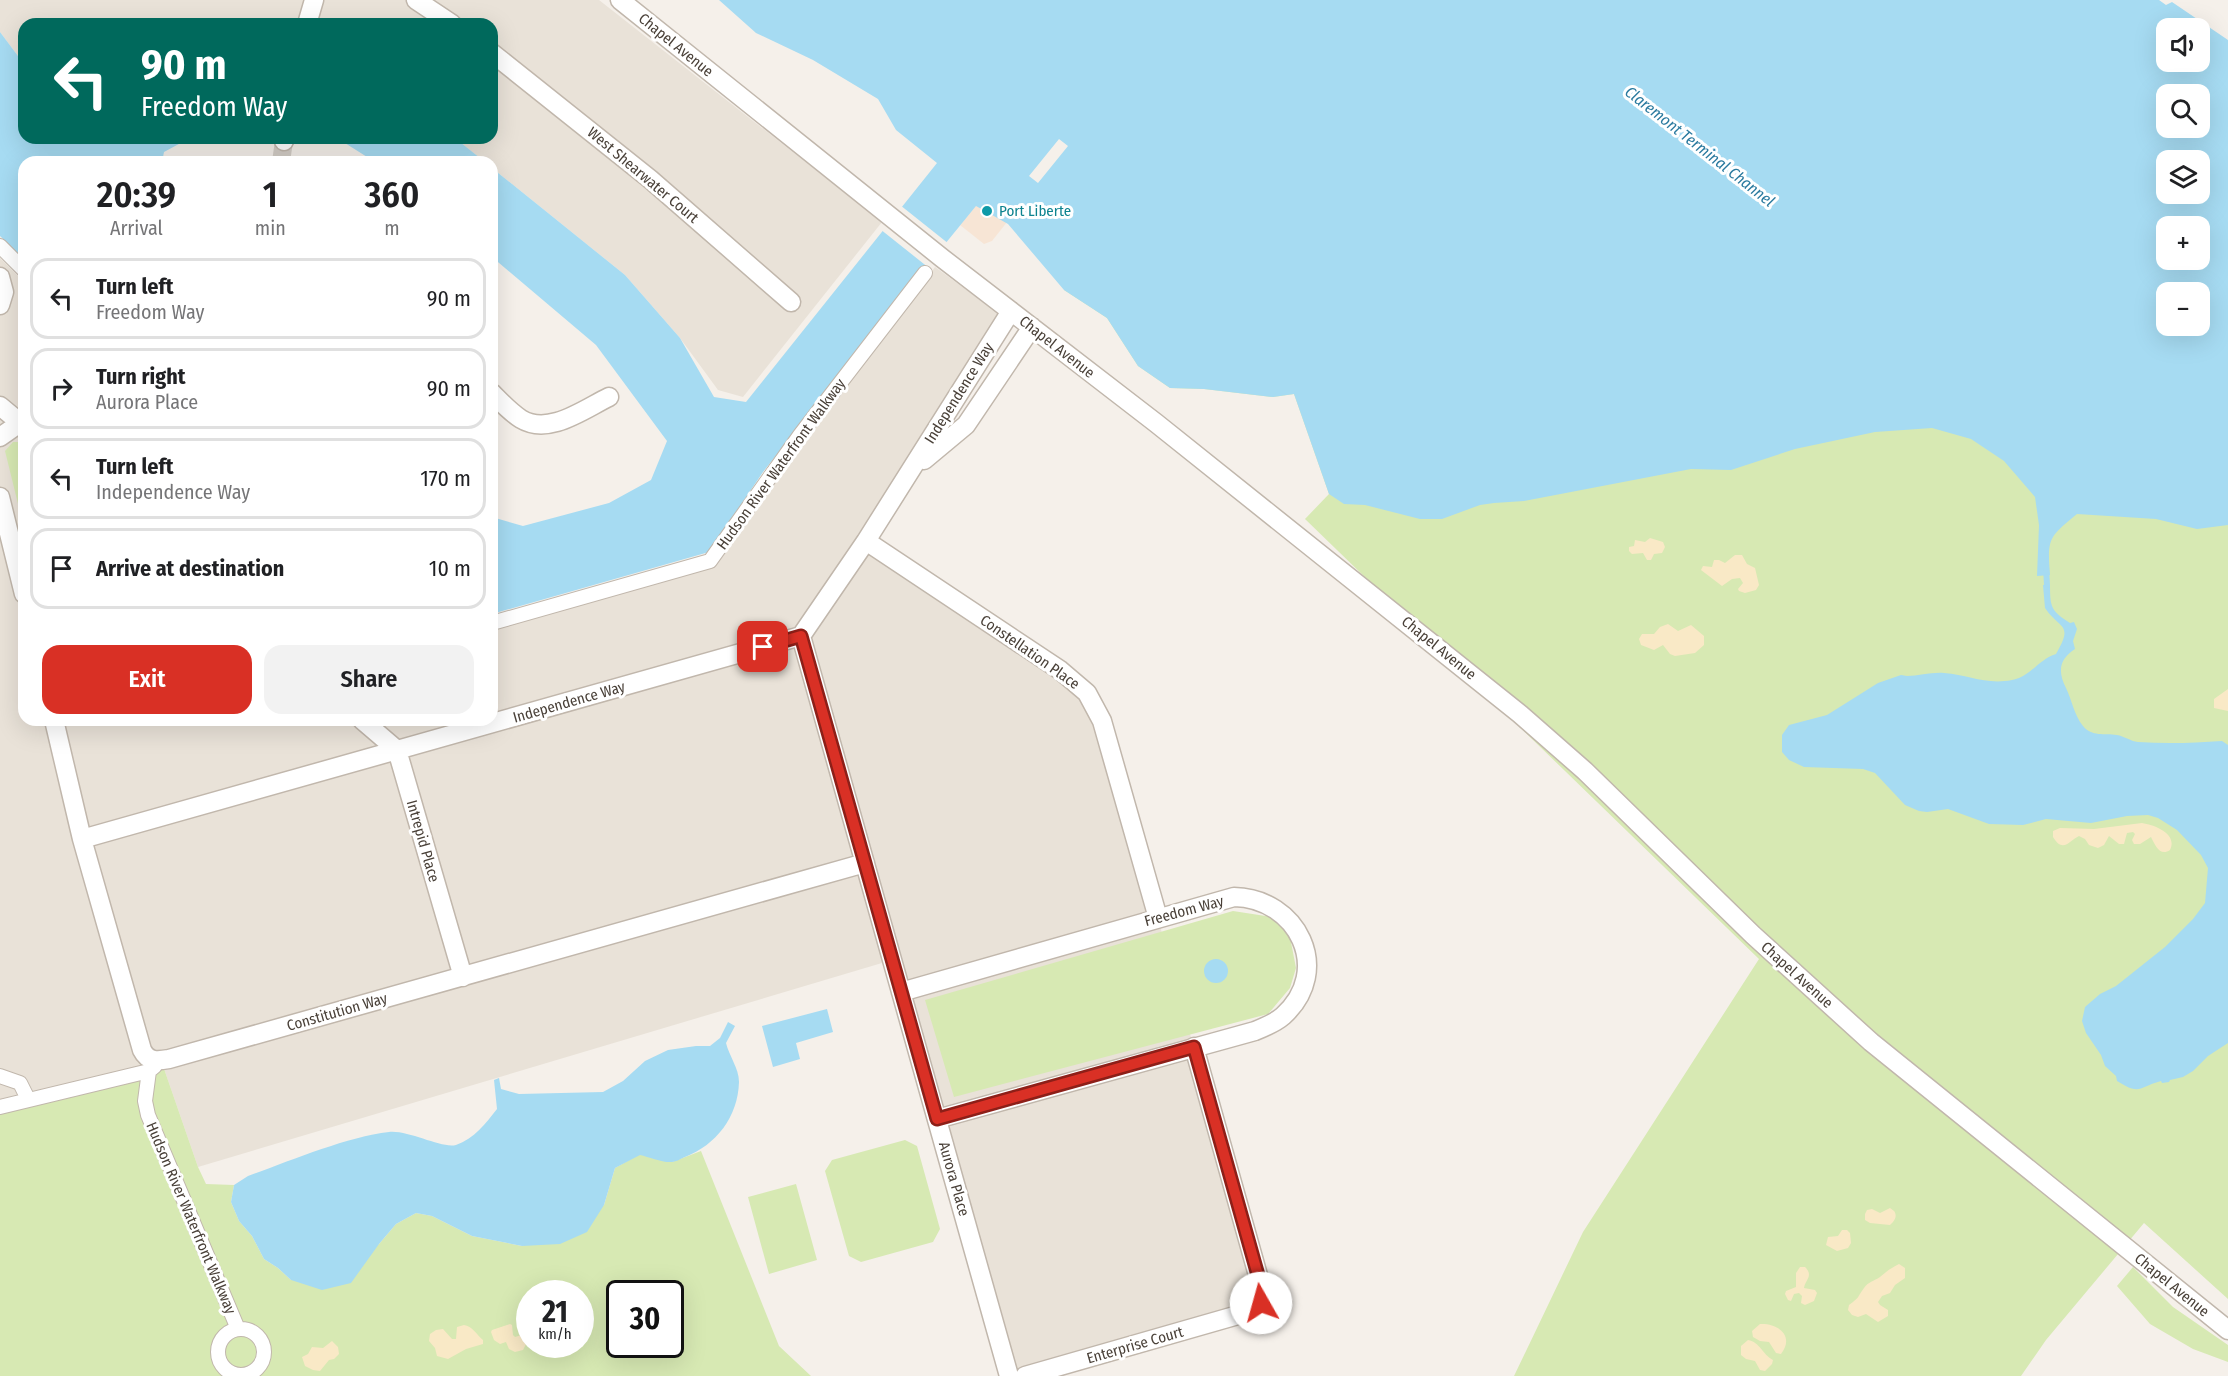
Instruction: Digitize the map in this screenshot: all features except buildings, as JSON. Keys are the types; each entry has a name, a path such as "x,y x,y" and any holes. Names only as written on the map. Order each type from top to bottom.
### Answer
{"street":[{"path":"309,18 314,0"},
{"path":"416,0 443,18"},
{"name":"Chapel Avenue","path":"620,0 940,256 1193,452 1520,714 1585,771 1753,935 1871,1042 2228,1330"},
{"name":"West Shearwater Court","path":"498,58 650,179 791,302"},
{"path":"0,246 18,264"},
{"name":"Hudson River Waterfront Walkway","path":"498,621 710,561 800,435 925,273"},
{"path":"0,277 4,292 0,305"},
{"name":"Independence Way","path":"498,722 801,636 908,476 1011,311"},
{"name":"Independence Way","path":"908,476 966,425 978,411 1032,327"},
{"path":"498,398 520,418 535,424 544,424 564,420 609,396"},
{"path":"0,406 18,422"},
{"path":"0,437 18,427"},
{"path":"0,497 18,570"},
{"name":"Constellation Place","path":"866,541 1060,670 1087,693 1102,721 1158,918"},
{"name":"Aurora Place","path":"801,636 1009,1376"},
{"path":"0,1107 155,1066 142,1050 82,839 55,726"},
{"path":"369,726 397,750"},
{"name":"Independence Way","path":"82,839 482,726"},
{"name":"Intrepid Place","path":"397,750 463,977"},
{"name":"Constitution Way","path":"155,1066 865,863"},
{"name":"Freedom Way","path":"901,992 1234,897 1252,899 1269,905 1284,915 1296,930 1303,944 1307,970 1304,986 1282,1017 1255,1031 937,1119"},
{"name":"Enterprise Court","path":"1025,1376 1245,1313 1257,1308 1261,1303 1263,1297 1261,1286 1194,1047"},
{"name":"Hudson River Waterfront Walkway","path":"155,1066 144,1101 148,1114 238,1329"},
{"path":"0,1076 20,1083 28,1099"},
{"name":"Hudson River Waterfront Walkway","path":"238,1329 245,1329 258,1336 263,1343 264,1358 260,1365 248,1374 233,1375 222,1364 218,1349 225,1336 238,1329"}],"shaded area":[{"path":"0,0 599,0 882,222 743,397 718,390 680,338 625,275 498,173 498,156 478,156 462,144 498,144 498,18 18,18 18,56 0,32"},
{"path":"995,183 1038,183 992,241 984,244 960,225"},
{"path":"0,258 18,276 18,726 498,726 498,628 715,564 935,267 1008,320 866,541 1080,685 1122,789 1230,1178 1261,1303 1009,1376 892,960 198,1167 161,1060 0,1109"}],"green space":[{"path":"2228,217 2228,1299 2144,1223 2046,1340 2021,1376 1514,1376 1583,1232 1759,959 1305,519 1329,494 1294,394 1273,397 1204,389 1170,388 1138,366 1107,318 1064,290 2156,222 2156,270 2210,270 2210,218"},
{"path":"13,442 18,442 18,504 5,451"},
{"path":"1233,911 1272,917 1290,937 1296,968 1290,988 1268,1014 954,1097 925,1000"},
{"path":"161,1060 206,1184 234,1185 231,1202 239,1221 252,1236 264,1259 291,1280 379,1244 396,1224 416,1213 432,1216 472,1236 522,1246 604,1205 615,1168 640,1154 672,1162 701,1151 779,1346 811,1376 0,1376 0,1109"},
{"path":"905,1140 917,1146 940,1229 933,1242 861,1262 849,1256 825,1171 832,1160"},
{"path":"796,1184 817,1260 769,1274 748,1197"},
{"path":"2133,1267 2173,1307 2228,1345 2228,1362 2193,1349 2150,1324 2117,1286"}],"sand":[{"path":"1650,538 1663,542 1665,547 1662,553 1654,554 1651,560 1647,560 1643,553 1632,554 1629,551 1629,547 1634,546 1635,540 1645,542"},
{"path":"1735,555 1742,555 1747,564 1755,568 1759,585 1756,590 1745,593 1739,591 1743,583 1740,578 1732,579 1722,586 1701,570 1703,566 1712,567 1714,560 1725,563"},
{"path":"1668,624 1678,631 1691,625 1704,636 1704,645 1695,653 1675,656 1670,654 1663,645 1654,650 1641,645 1639,639 1642,634 1654,634 1660,627"},
{"path":"2228,689 2228,711 2214,708 2214,699"},
{"path":"2142,823 2164,831 2171,839 2170,850 2161,851 2151,837 2140,844 2134,844 2132,840 2135,834 2133,832 2127,833 2124,844 2119,844 2109,836 2104,845 2098,848 2089,845 2079,836 2063,845 2060,845 2053,837 2053,831 2060,828 2094,829"},
{"path":"1890,1208 1896,1215 1890,1225 1870,1223 1865,1220 1867,1210 1872,1209 1880,1213"},
{"path":"1842,1230 1850,1233 1851,1243 1848,1248 1837,1251 1826,1245 1828,1237 1838,1236"},
{"path":"1899,1264 1905,1268 1905,1278 1895,1285 1890,1293 1882,1296 1878,1302 1888,1310 1888,1316 1878,1322 1866,1314 1858,1317 1852,1315 1848,1310 1849,1305 1857,1299 1866,1286"},
{"path":"1800,1267 1805,1267 1809,1273 1804,1288 1815,1290 1817,1293 1814,1301 1805,1305 1801,1303 1802,1296 1799,1293 1794,1294 1791,1301 1785,1294 1786,1291 1796,1287 1796,1273"},
{"path":"1760,1324 1778,1328 1785,1336 1785,1348 1781,1354 1776,1353 1769,1342 1753,1337 1752,1331"},
{"path":"464,1325 470,1327 483,1340 483,1344 466,1349 448,1359 437,1356 435,1348 429,1341 430,1334 443,1329 452,1339 456,1339 457,1327"},
{"path":"512,1325 513,1335 516,1337 516,1352 509,1349 506,1342 500,1344 494,1340 492,1330"},
{"path":"1748,1340 1755,1343 1773,1360 1765,1371 1760,1370 1755,1361 1741,1355 1741,1346"},
{"path":"332,1341 338,1347 339,1354 334,1359 329,1360 320,1371 305,1366 302,1357 308,1354 312,1347 323,1348"}],"water":[{"name":"Claremont Terminal Channel","path":"719,0 2159,0 2166,5 2172,2 2196,18 2156,18 2156,72 2210,72 2210,28 2228,40 2228,525 2197,529 2156,519 2077,514 2052,539 2049,553 2050,575 2037,576 2039,525 2035,497 2004,461 1971,439 1932,428 1875,432 1795,449 1731,470 1691,469 1524,501 1480,505 1442,519 1420,519 1365,505 1344,504 1329,494 1294,394 1273,397 1204,389 1170,388 1138,366 1107,318 1064,290 1008,224 976,206 763,472 709,552 498,612 498,519 523,526 609,503 651,480 667,441 596,345 498,262 498,173 625,275 680,338 714,397 746,402 937,163 896,130 878,99 813,60 756,33"},
{"path":"0,32 18,56 18,144 179,144 164,152 163,156 18,156 18,253 0,236"},
{"path":"346,144 462,144 478,156 366,156"},
{"path":"2043,585 2050,585 2050,599 2055,612 2070,623 2074,622 2077,629 2073,641 2075,649 2063,661 2061,670 2063,682 2075,712 2080,722 2090,732 2120,736 2138,742 2222,741 2228,745 2228,1043 2183,1077 2169,1082 2162,1083 2161,1081 2139,1089 2117,1081 2116,1076 2105,1066 2101,1055 2086,1033 2082,1021 2085,1007 2165,947 2193,919 2205,903 2208,868 2201,855 2177,830 2158,818 2148,815 2127,816 2091,823 2046,819 2023,825 1989,824 1948,809 1919,811 1905,805 1875,773 1863,769 1804,767 1789,760 1782,752 1782,735 1789,725 1827,715 1878,683 1901,675 1944,673 1986,681 2003,681 2024,675 2056,654 2064,637 2063,628 2045,608"},
{"path":"1216,959 1221,960 1227,966 1227,976 1221,982 1216,983 1211,982 1205,976 1204,971 1205,966 1211,960"},
{"path":"827,1009 833,1032 796,1043 800,1059 773,1067 762,1026"},
{"path":"728,1022 735,1026 726,1043 739,1082 734,1107 723,1128 696,1152 675,1161 664,1162 640,1155 615,1168 604,1205 587,1232 560,1244 522,1246 472,1236 432,1216 416,1213 396,1224 351,1283 322,1290 291,1280 264,1259 252,1236 239,1221 231,1202 234,1185 248,1176 355,1139 397,1132 450,1146 456,1145 479,1130 497,1109 494,1080 499,1078 501,1089 519,1094 603,1092 623,1081 645,1061 668,1050 710,1046 720,1038"}],"pier":[{"path":"1059,139 1068,146 1038,183 1029,176"},
{"path":"900,205 949,244 929,268 880,229"}],"waterway":[{"path":"2046,568 2047,585"}],"tunnel":[{"path":"282,156 284,144"}],"place":[{"name":"Port Liberte","path":"987,211"}],"route":[{"path":"763,647 801,636 937,1119 1194,1047 1261,1286 1263,1297 1261,1303"}]}
